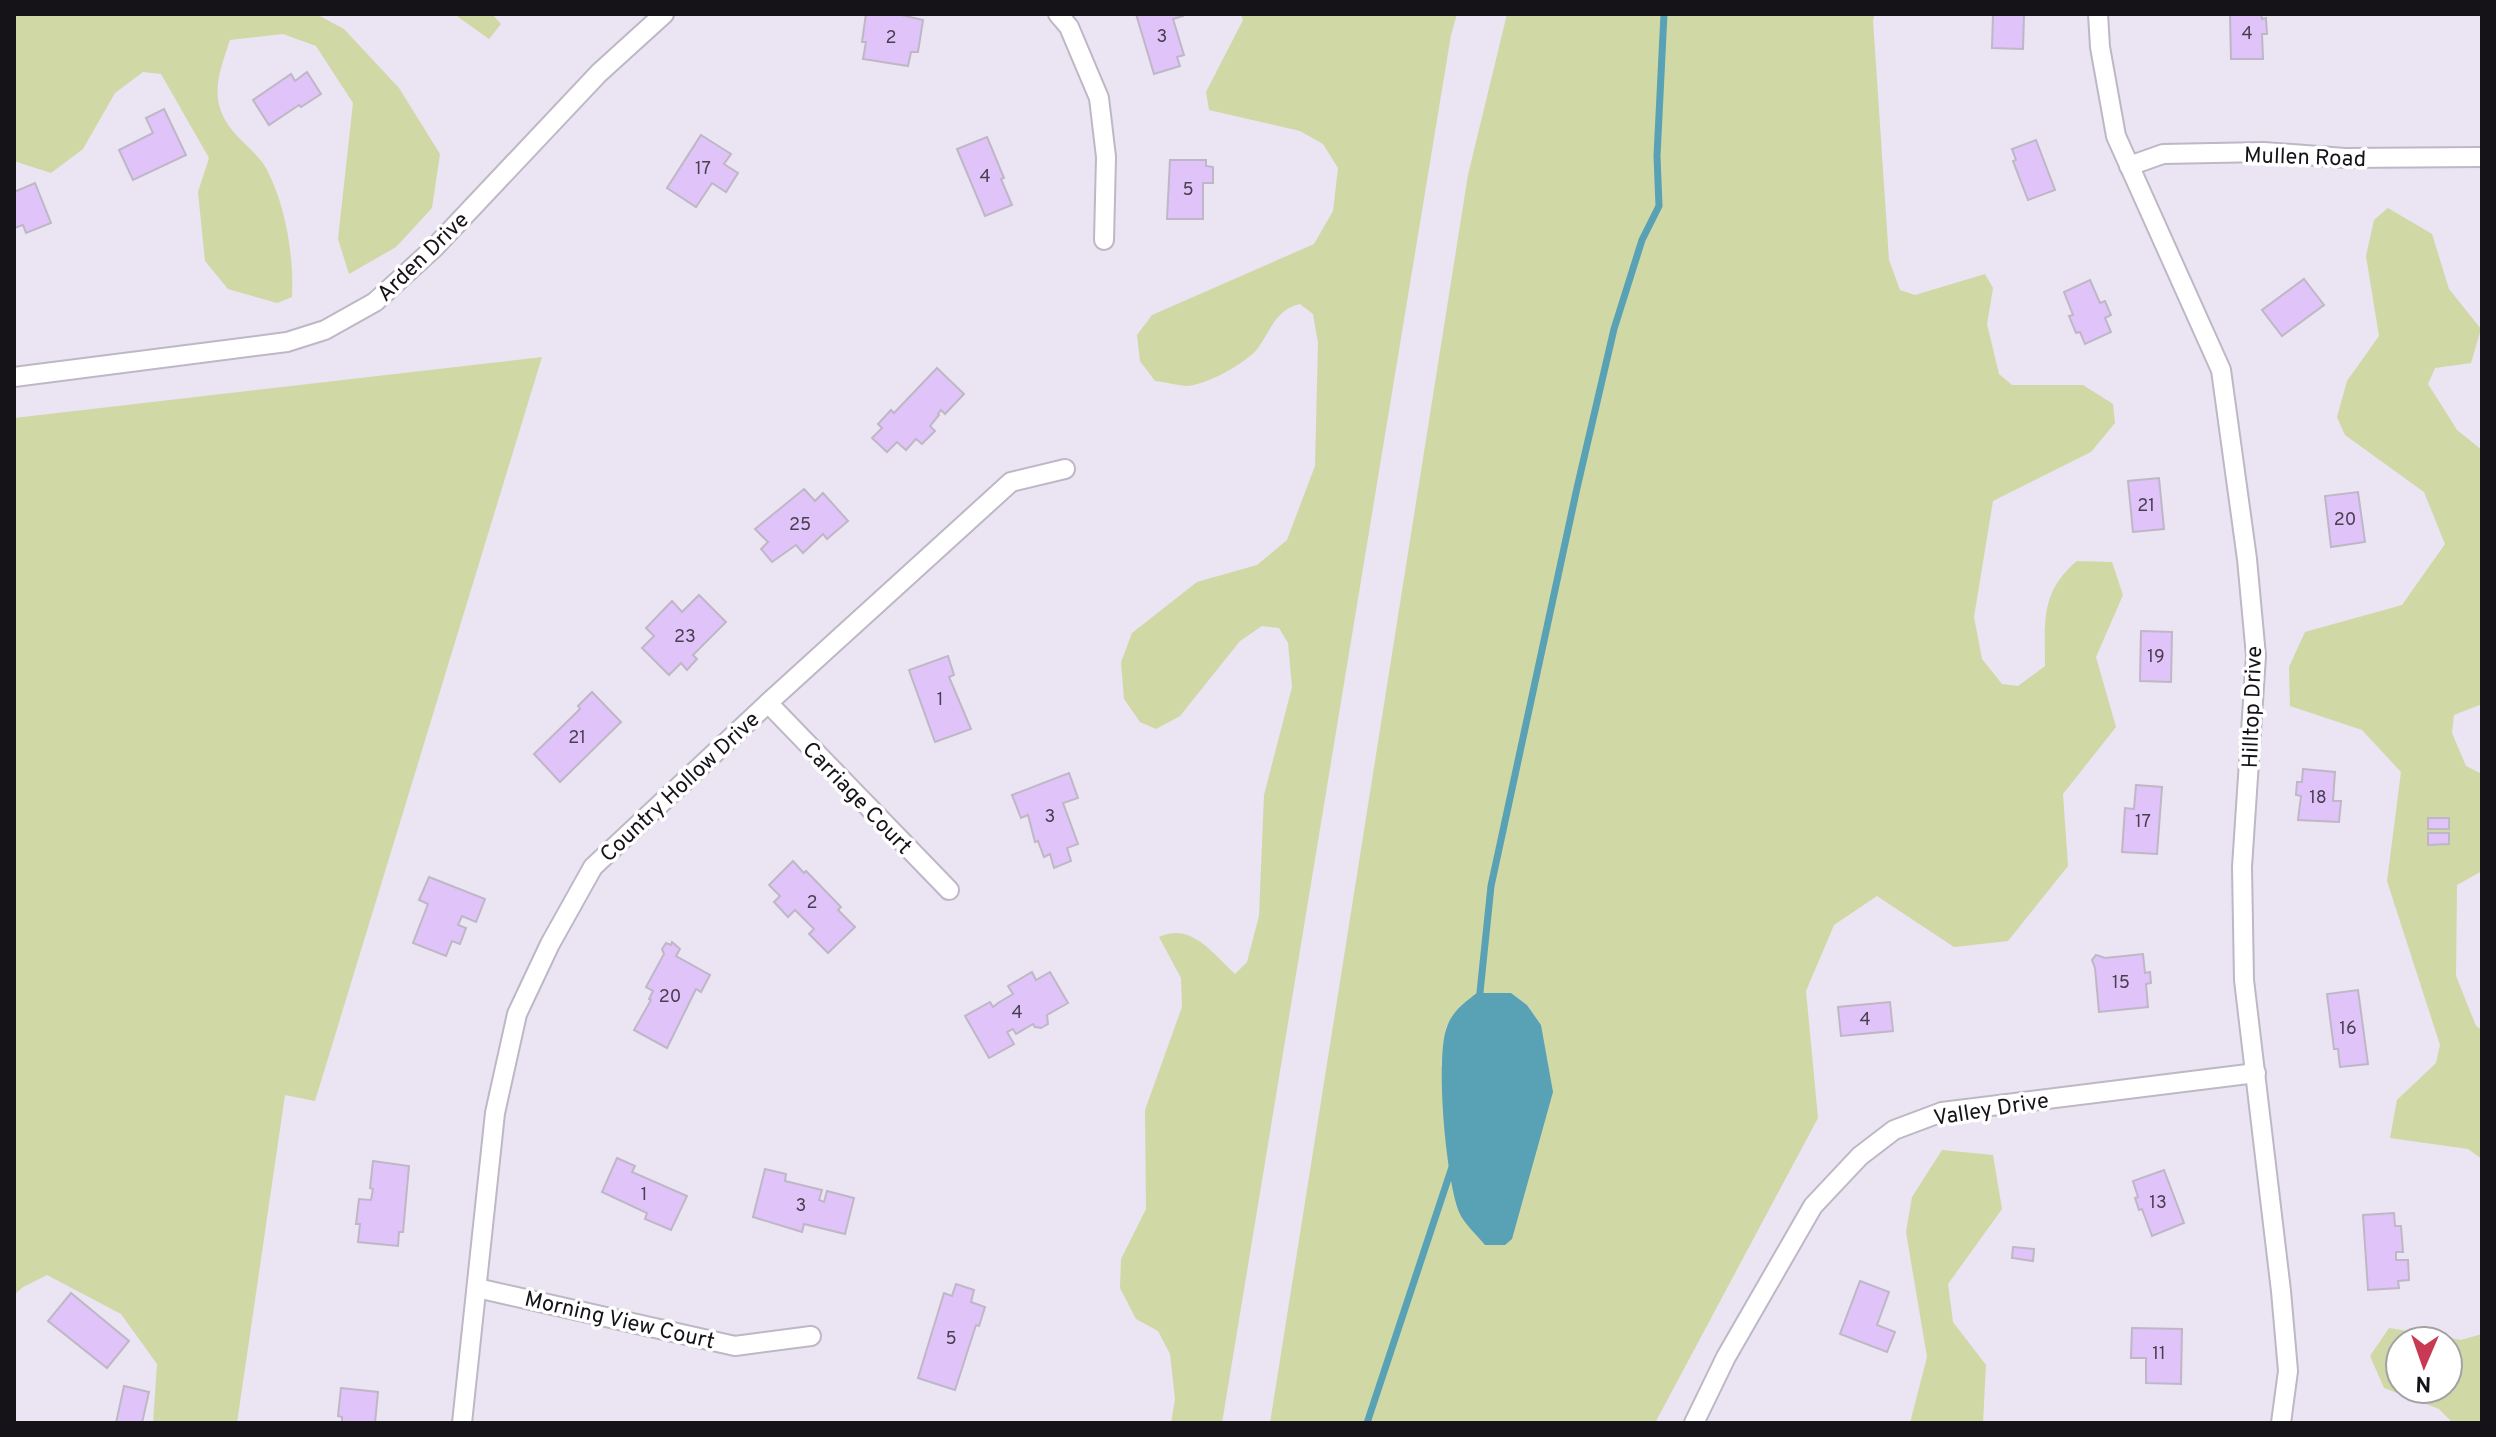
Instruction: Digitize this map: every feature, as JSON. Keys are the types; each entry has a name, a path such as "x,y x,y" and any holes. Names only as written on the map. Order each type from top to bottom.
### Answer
{"street":[{"name":"Arden Drive","path":"14,377 287,342 325,330 375,302 434,248 599,73 664,14"},
{"path":"1058,14 1069,27 1099,98 1106,157 1104,240"},
{"name":"Hilltop Drive","path":"2098,14 2100,47 2116,136 2221,370 2247,559 2256,656 2242,867 2244,980 2288,1371 2281,1423"},
{"name":"Mullen Road","path":"2129,166 2163,154 2264,152 2345,158 2482,157"},
{"name":"Country Hollow Drive","path":"462,1423 495,1113 517,1014 550,944 593,867 1011,482 1065,469"},
{"name":"Carriage Court","path":"768,703 949,890"},
{"name":"Valley Drive","path":"1694,1423 1726,1357 1813,1206 1860,1156 1894,1130 1942,1112 2256,1073"},
{"name":"Morning View Court","path":"477,1288 735,1346 811,1336"}],"green space":[{"path":"14,14 316,14 344,29 399,88 440,154 432,208 396,247 349,274 338,239 353,103 316,46 283,34 230,40 221,67 218,102 228,125 261,161 274,184 287,232 292,265 292,297 277,303 228,289 205,261 198,192 209,158 161,74 143,72 115,93 83,149 51,173 14,161"},
{"path":"454,14 492,14 501,24 489,39"},
{"path":"1241,14 1457,14 1451,35 1222,1423 1171,1423 1175,1399 1170,1354 1158,1331 1136,1319 1120,1288 1121,1259 1146,1209 1145,1110 1182,1007 1181,978 1159,937 1171,933 1191,937 1201,942 1235,974 1247,962 1259,916 1264,795 1292,687 1288,643 1279,628 1262,626 1240,641 1180,716 1156,729 1140,722 1124,699 1121,662 1132,633 1197,582 1257,565 1287,540 1315,466 1318,343 1313,314 1300,304 1279,316 1258,348 1245,360 1214,378 1186,386 1155,381 1140,361 1137,335 1152,315 1314,244 1333,211 1338,168 1323,144 1300,131 1209,110 1206,92 1243,20"},
{"path":"1507,14 1875,14 1889,260 1900,290 1915,295 1985,274 1993,288 1987,324 1999,374 2012,385 2083,385 2113,404 2115,423 2091,452 1993,501 1974,617 1982,659 2002,684 2018,686 2045,666 2045,622 2056,584 2077,561 2112,562 2123,595 2096,657 2116,727 2063,794 2068,866 2008,941 1954,947 1877,896 1834,925 1806,991 1818,1118 1655,1423 1270,1423 1468,175","holes":["1511,993 1527,1005 1541,1025 1441,1066 1446,1027 1457,1010"]},
{"path":"2388,208 2432,234 2449,289 2481,329 2471,363 2435,368 2428,384 2457,430 2482,450 2482,704 2454,715 2452,733 2466,766 2482,774 2482,871 2457,885 2456,976 2476,1026 2482,1030 2482,1159 2468,1149 2390,1138 2397,1100 2436,1063 2440,1045 2387,881 2401,772 2362,730 2290,706 2289,667 2305,632 2402,605 2445,544 2424,492 2345,435 2337,417 2347,381 2379,336 2366,256 2374,220"},
{"path":"542,357 315,1101 285,1095 237,1423 153,1423 157,1364 121,1314 47,1275 14,1295 14,418"},
{"path":"1942,1150 1993,1155 2002,1209 1948,1284 1953,1322 1986,1365 1983,1423 1910,1423 1927,1357 1906,1232 1912,1197"},
{"path":"2482,1334 2482,1423 2453,1423 2439,1409 2429,1405 2464,1405 2464,1339"},
{"path":"2384,1335 2384,1388 2370,1356"}],"water":[{"path":"1477,993 1511,993 1527,1005 1541,1025 1553,1092 1512,1239 1505,1245 1485,1245 1461,1216 1454,1196 1446,1147 1442,1088 1444,1039 1453,1015"}],"building":[{"path":"866,14 897,14 923,20 918,52 911,52 908,66 863,59"},
{"path":"1136,14 1183,14 1173,19 1184,55 1177,57 1180,66 1154,74"},
{"path":"1993,14 2024,14 2023,49 1992,48"},
{"path":"2230,14 2261,14 2262,19 2266,18 2267,34 2262,34 2263,59 2231,59"},
{"path":"307,72 321,94 269,125 253,100 291,74 295,81"},
{"path":"164,109 186,155 133,180 119,150 153,133 146,118"},
{"path":"701,135 731,154 724,164 738,173 726,192 712,183 696,207 667,188"},
{"path":"987,137 1012,205 985,216 957,149"},
{"path":"2036,140 2055,190 2028,200 2013,161 2016,160 2012,149"},
{"path":"1170,160 1206,160 1206,166 1213,167 1213,183 1203,183 1203,219 1167,219"},
{"path":"35,183 51,223 26,233 23,225 14,228 14,192"},
{"path":"2304,279 2324,305 2282,336 2262,310"},
{"path":"2090,280 2100,303 2105,301 2111,315 2105,318 2111,332 2085,344 2069,316 2073,315 2064,292"},
{"path":"937,368 964,394 945,414 941,410 930,426 935,431 922,444 916,439 906,450 897,442 887,452 872,438 882,428 878,424 891,410 894,413"},
{"path":"2159,478 2164,529 2133,532 2128,481"},
{"path":"804,489 815,501 823,493 848,521 827,539 823,534 803,553 796,545 772,562 761,549 768,542 755,529"},
{"path":"2358,492 2365,542 2331,547 2325,496"},
{"path":"699,595 726,622 693,655 697,659 687,670 681,663 669,675 642,648 654,636 646,628 672,601 682,612"},
{"path":"2141,631 2172,632 2171,682 2140,681"},
{"path":"948,656 954,675 949,677 971,729 935,742 909,670"},
{"path":"592,692 621,722 560,782 534,754 580,709 578,706"},
{"path":"2303,769 2335,772 2333,801 2341,801 2339,822 2298,820 2301,796 2296,795 2297,782 2302,782"},
{"path":"1069,773 1078,798 1063,803 1078,844 1067,848 1071,861 1054,868 1050,854 1044,857 1038,841 1035,842 1028,815 1021,818 1012,795"},
{"path":"2136,785 2162,787 2157,854 2122,852 2125,808 2134,809"},
{"path":"2428,818 2449,818 2449,829 2428,829"},
{"path":"2428,833 2449,833 2449,844 2428,845"},
{"path":"793,861 841,907 838,910 855,927 828,953 809,934 814,929 795,910 788,917 774,902 780,896 769,885"},
{"path":"429,877 485,899 476,922 462,916 458,925 466,928 460,944 452,941 446,956 413,943 428,904 419,900"},
{"path":"672,942 680,949 676,956 710,975 701,992 696,989 667,1048 634,1030 651,1000 653,991 646,987 664,954 662,949 666,943 671,945"},
{"path":"2143,954 2145,973 2150,972 2151,983 2146,984 2148,1007 2099,1012 2092,960 2096,955 2105,958"},
{"path":"1032,972 1036,980 1050,972 1068,1003 1047,1015 1048,1024 1041,1028 1033,1024 1016,1034 1013,1029 1007,1032 1014,1044 989,1058 965,1016 990,1002 993,1007 1013,994 1008,986"},
{"path":"2358,990 2368,1064 2340,1067 2338,1049 2334,1049 2327,994"},
{"path":"1890,1002 1893,1031 1841,1036 1838,1007"},
{"path":"617,1158 635,1166 632,1172 687,1196 671,1230 645,1219 647,1213 602,1192"},
{"path":"373,1161 409,1166 403,1232 399,1232 398,1246 358,1242 360,1224 356,1224 359,1199 371,1200"},
{"path":"765,1169 786,1174 785,1181 822,1190 819,1200 824,1202 827,1191 854,1198 845,1234 804,1224 802,1232 753,1217"},
{"path":"2164,1170 2184,1223 2152,1236 2142,1209 2139,1210 2133,1181"},
{"path":"2394,1213 2395,1226 2401,1226 2403,1252 2396,1252 2396,1260 2408,1260 2409,1280 2398,1281 2399,1288 2368,1290 2363,1215"},
{"path":"2013,1247 2034,1249 2033,1261 2012,1258"},
{"path":"1860,1281 1889,1292 1877,1325 1895,1332 1887,1352 1840,1334"},
{"path":"956,1284 974,1290 971,1302 985,1307 955,1390 918,1378 944,1293 952,1296"},
{"path":"71,1293 129,1341 107,1368 48,1321"},
{"path":"2132,1328 2182,1329 2181,1384 2146,1383 2146,1358 2131,1358"},
{"path":"124,1386 149,1392 142,1423 116,1423"},
{"path":"341,1388 378,1392 375,1423 342,1423 342,1417 338,1416"}],"waterway":[{"path":"1479,1002 1491,886 1577,488 1614,329 1642,240 1659,206 1657,156 1664,14"},
{"path":"1367,1423 1452,1167"}]}
